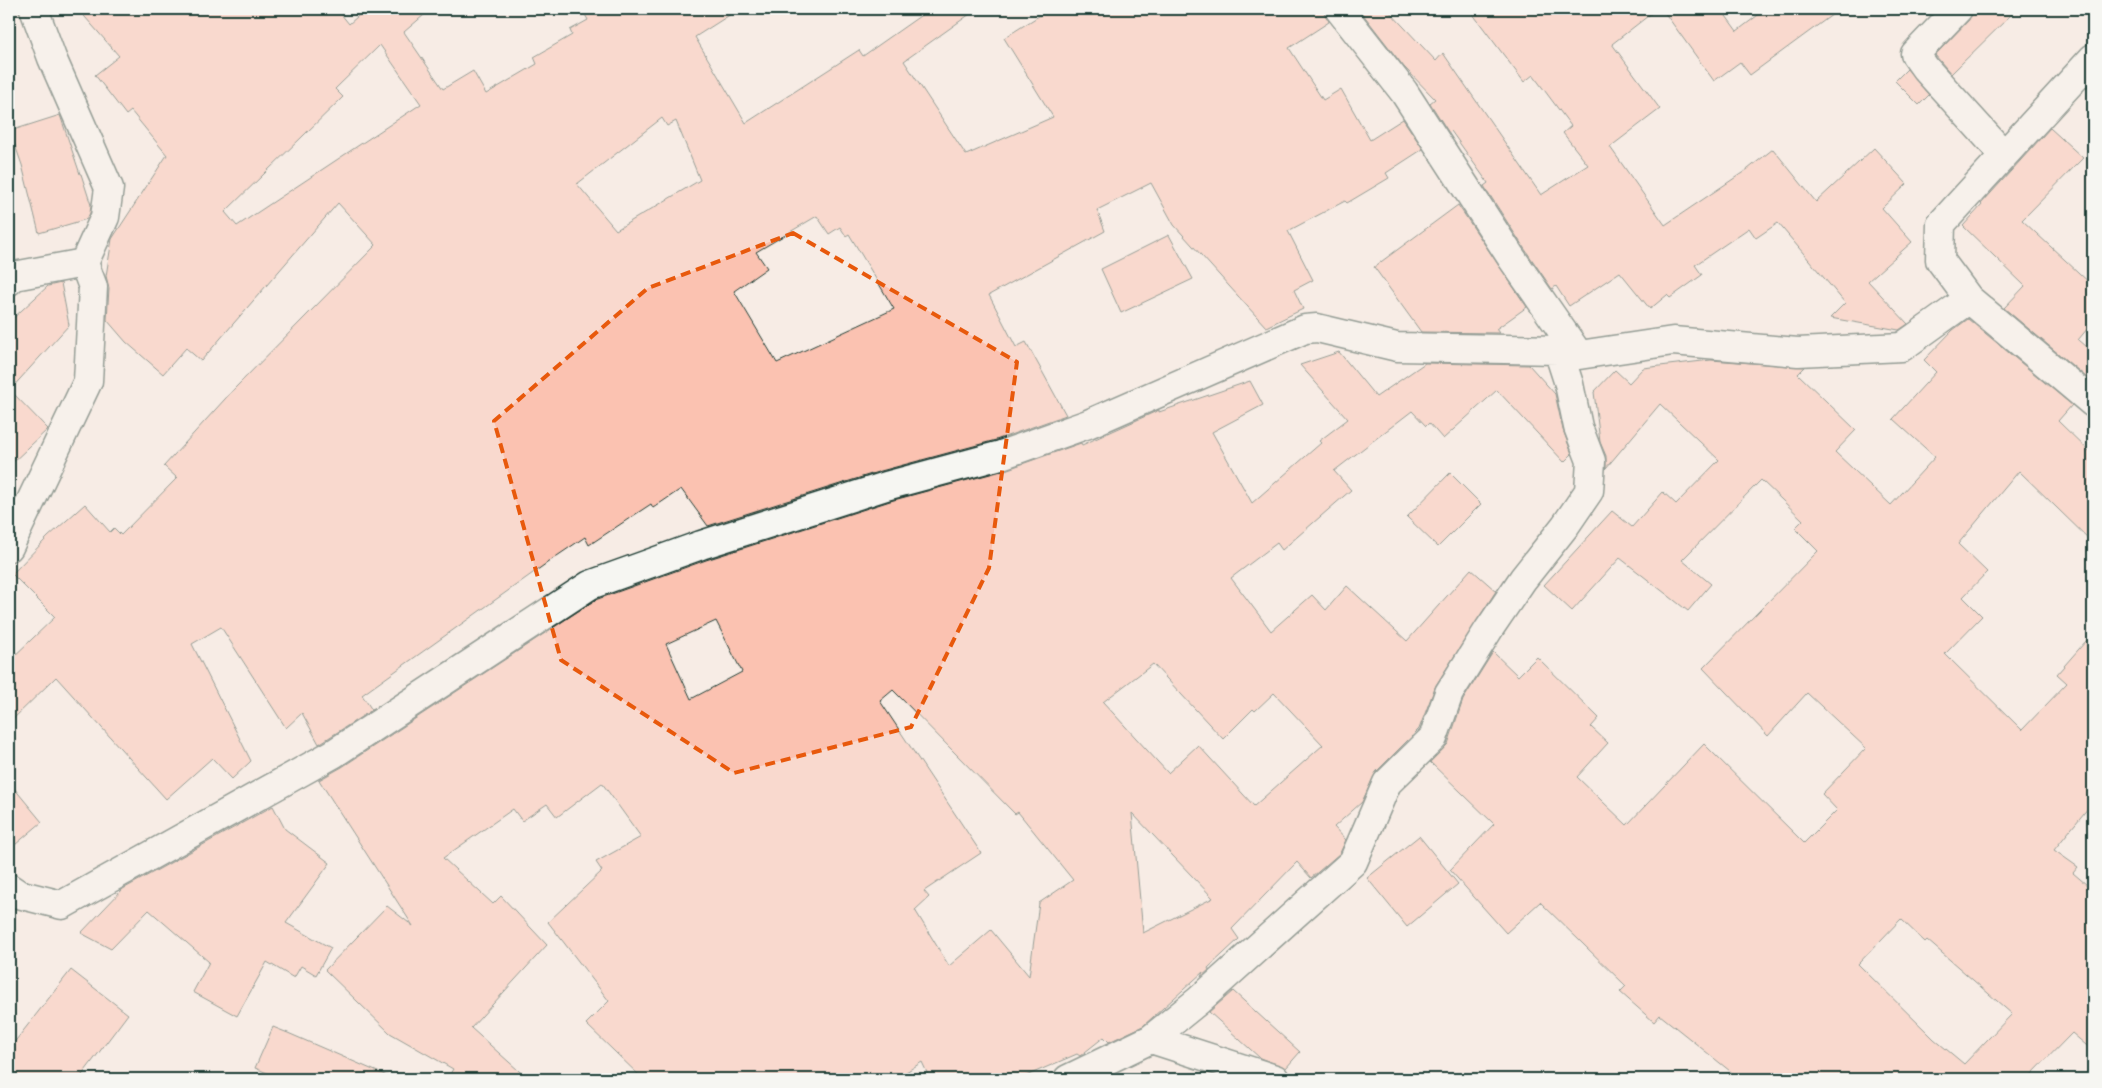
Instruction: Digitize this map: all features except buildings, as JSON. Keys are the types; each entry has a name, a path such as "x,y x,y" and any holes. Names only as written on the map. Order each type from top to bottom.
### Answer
{"street":[{"path":"9,547 88,381 93,287 84,263 105,217 108,188 52,58 34,9"},
{"path":"1068,1079 1150,1039 1198,1000 1353,862 1388,782 1433,738 1449,693 1489,629 1524,579 1565,526 1588,491 1591,461 1578,426 1569,384 1569,352 1511,257 1404,92 1339,9"},
{"path":"1958,9 1915,54 1925,68 2004,155"},
{"path":"2093,58 1941,224 1940,260 1968,299 2093,403"},
{"path":"9,281 14,276 84,263"},
{"path":"9,888 18,894 62,905 333,754 590,585 701,545 877,489 1001,455 1088,424 1305,329 1317,328 1397,347 1569,352 1673,341 1798,352 1902,347 1968,299"},
{"path":"1150,1039 1275,1079"}],"highlighted area":[{"path":"793,233 1017,362 989,568 911,727 734,773 561,660 494,421 648,288"}]}
